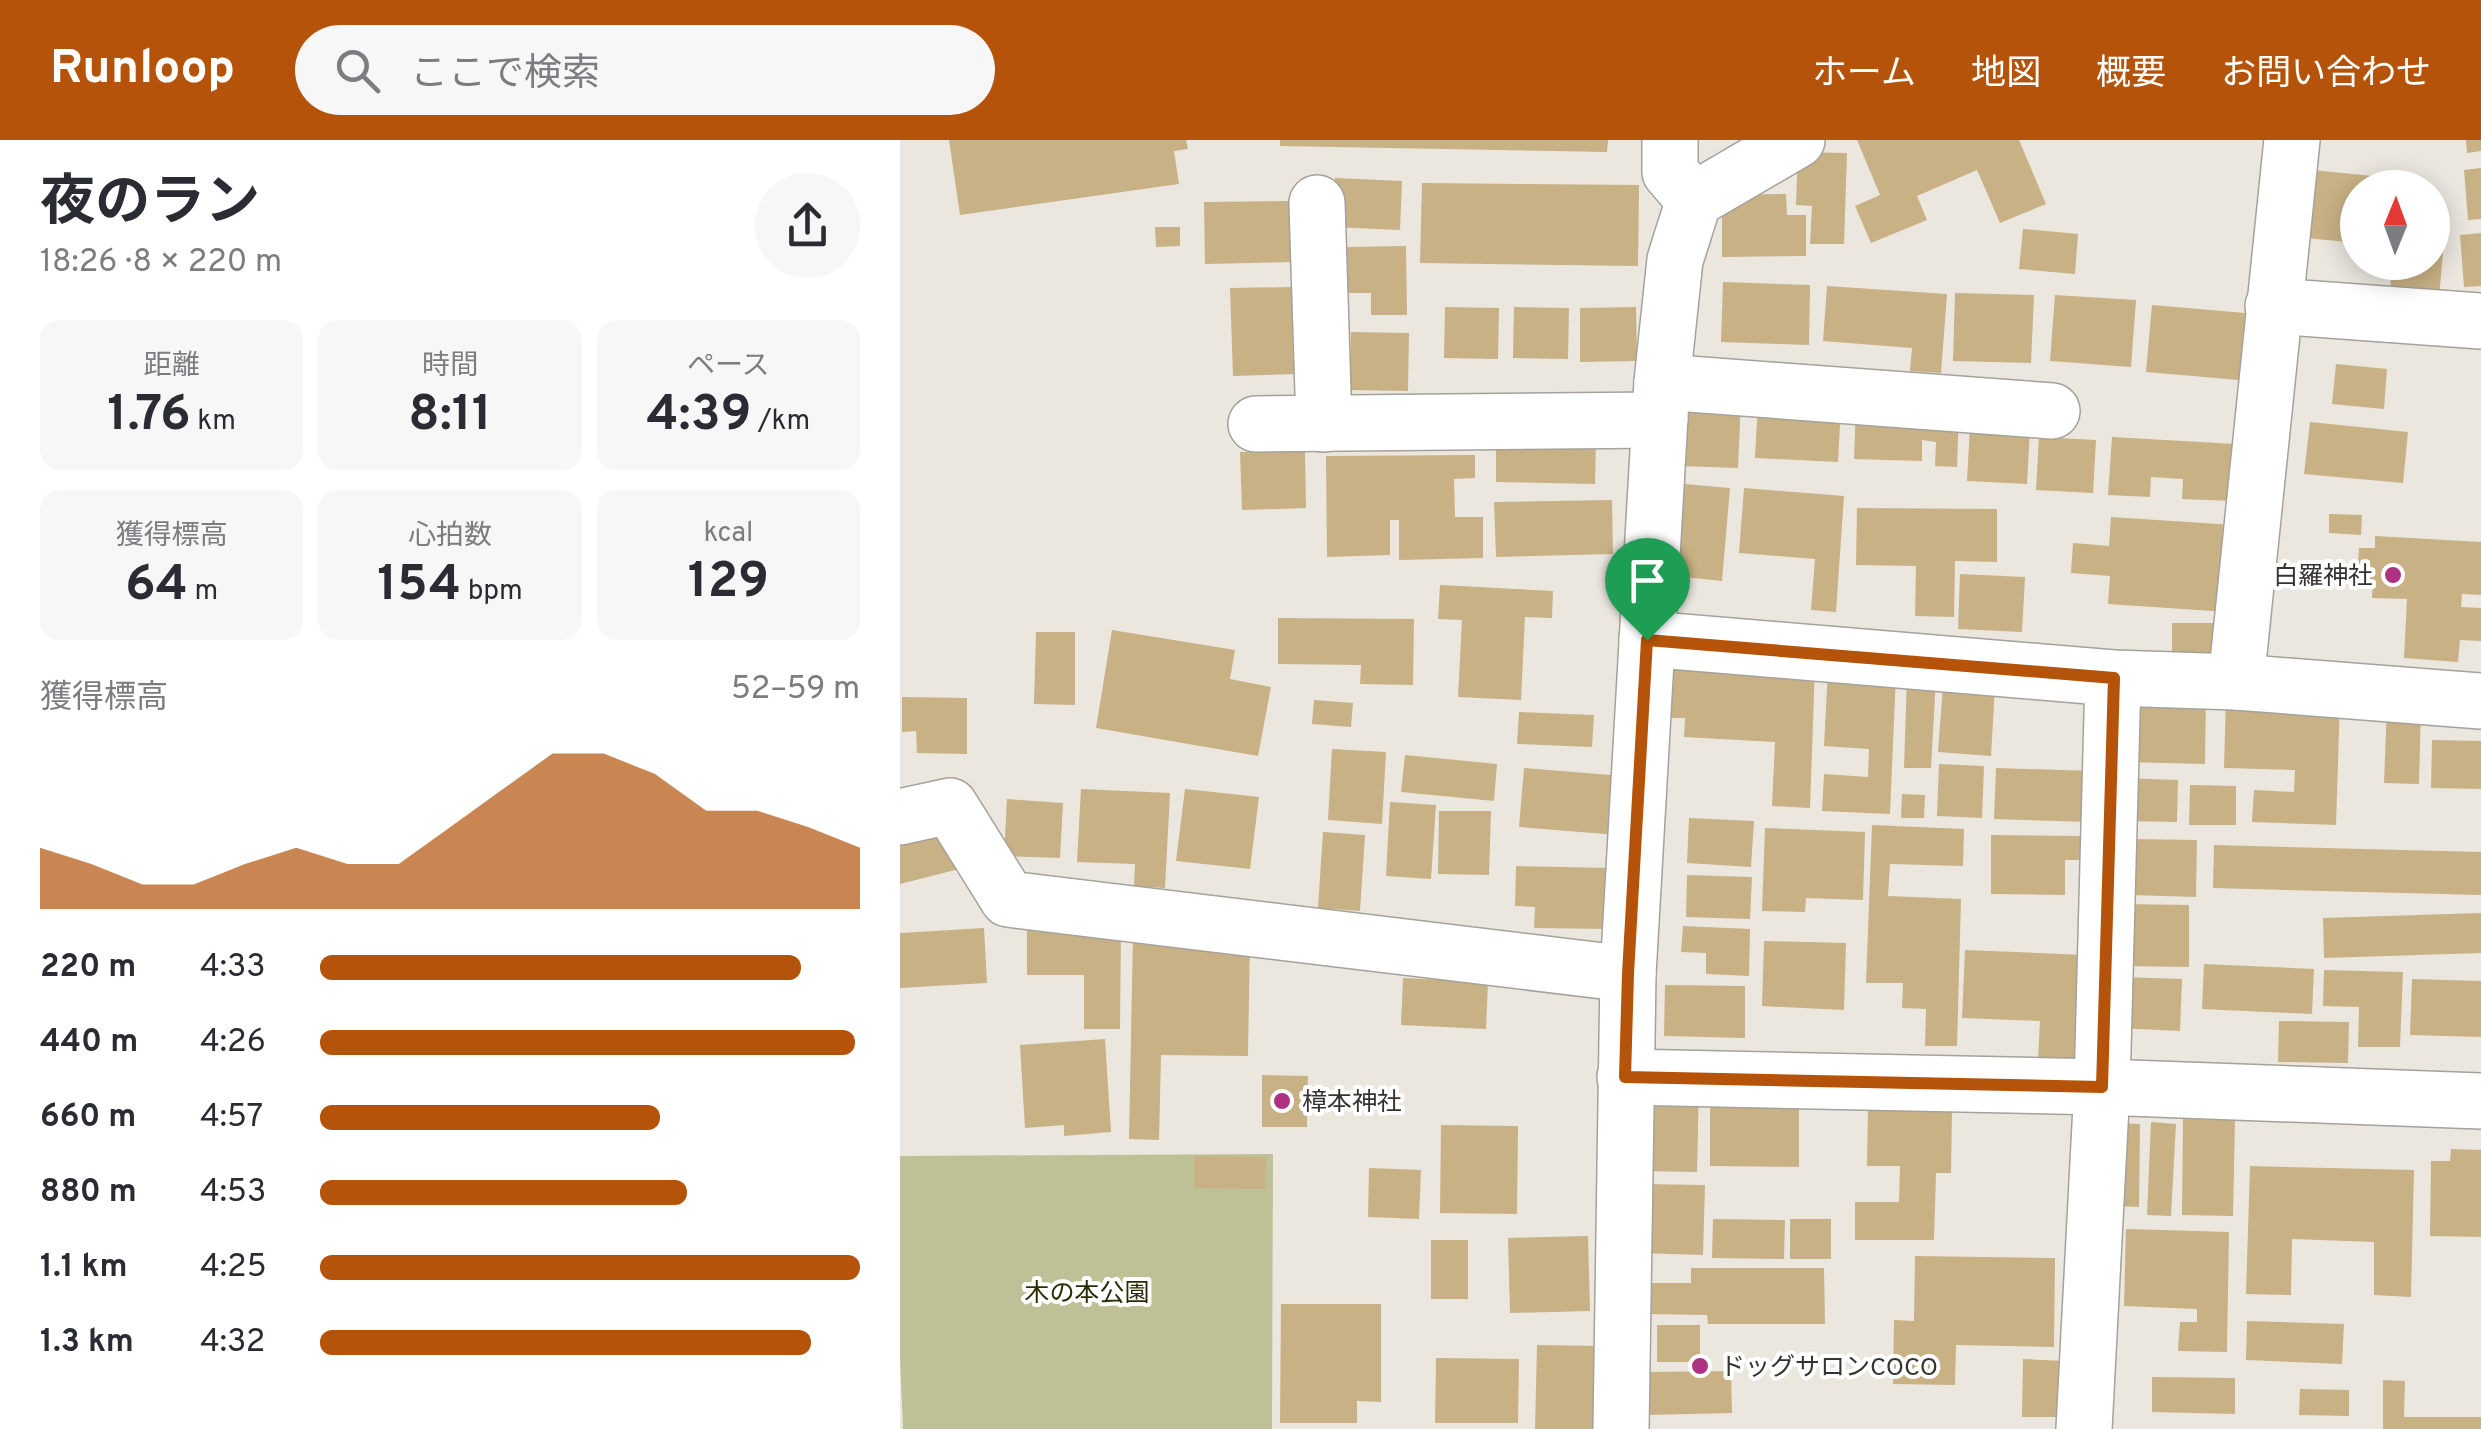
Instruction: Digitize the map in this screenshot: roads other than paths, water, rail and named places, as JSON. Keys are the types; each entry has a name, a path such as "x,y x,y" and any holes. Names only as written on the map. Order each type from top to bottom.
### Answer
{"street":[{"path":"1670,140 1670,172 1694,200"},
{"path":"1621,1429 1628,974 1661,401 1676,260 1694,200 1797,140"},
{"path":"2236,682 2292,140"},
{"path":"1317,204 1324,424"},
{"path":"2274,306 2481,322"},
{"path":"1256,424 1324,424 1661,401 2052,411"},
{"path":"1647,640 2114,678 2236,682 2481,701"},
{"path":"2084,1429 2102,1087 2114,678"},
{"path":"900,817 950,806 1008,900 1628,974"},
{"path":"1625,1077 2102,1087 2481,1102"}],"place":[{"name":"白羅神社","path":"2393,575"},
{"name":"樟本神社","path":"1282,1101"},
{"name":"ドッグサロンCOCO","path":"1700,1366"}],"park label":[{"name":"木の本公園","path":"1087,1292"}]}
